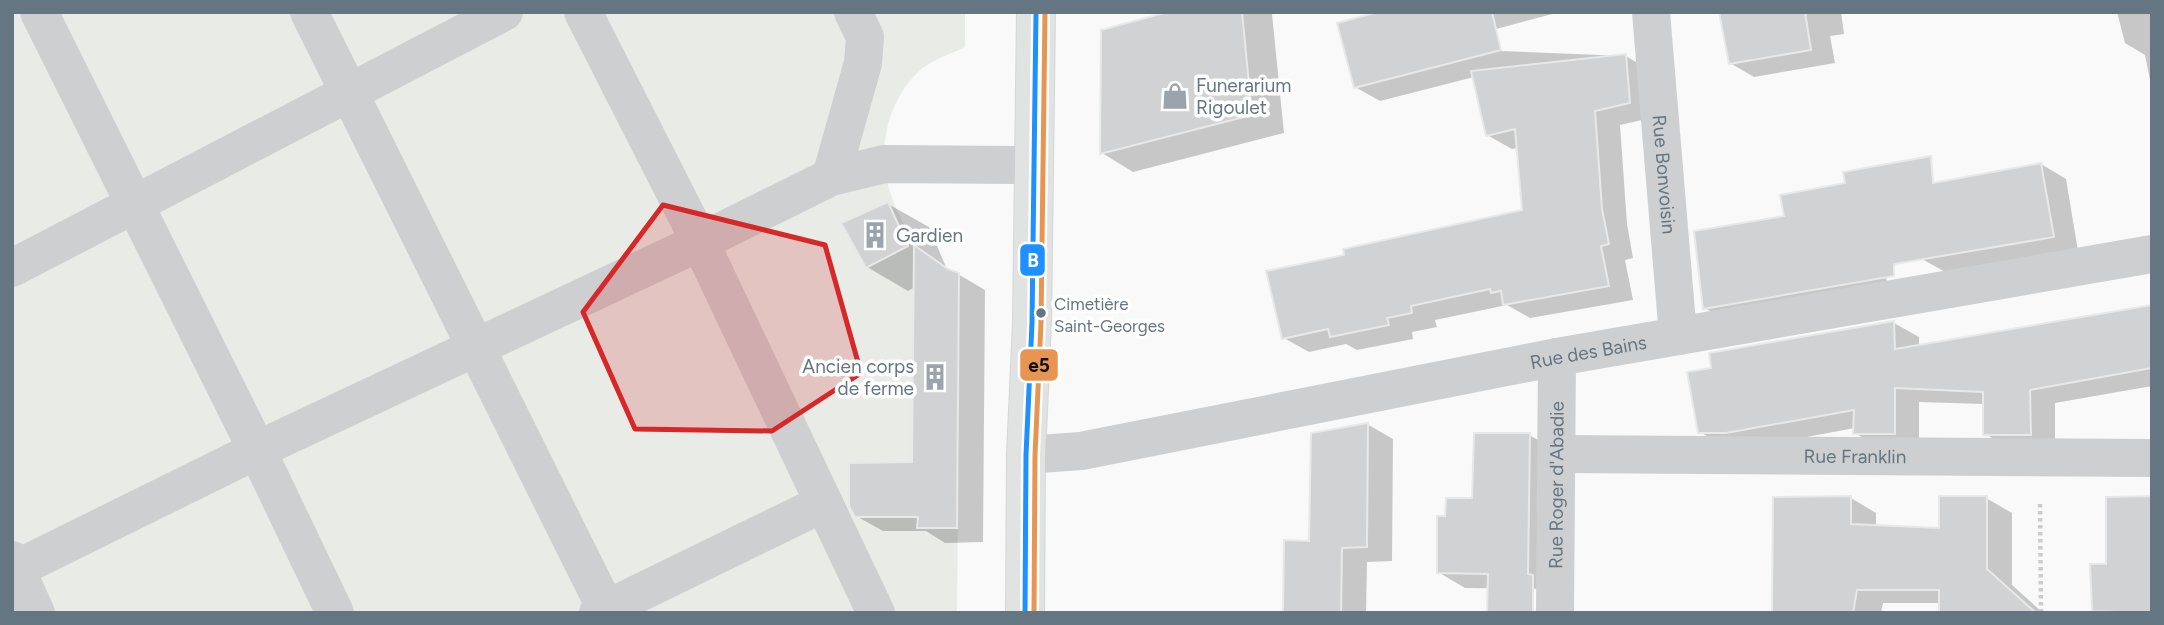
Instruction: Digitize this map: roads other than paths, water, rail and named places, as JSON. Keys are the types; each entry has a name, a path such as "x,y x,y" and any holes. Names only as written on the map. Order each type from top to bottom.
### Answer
{"main road":[{"path":"1025,613 1036,12"}],"street":[{"path":"39,12 335,613"},
{"path":"309,12 604,611 824,503"},
{"path":"12,268 504,12"},
{"path":"583,12 700,242 876,613"},
{"path":"831,177 863,63 865,37 853,12"},
{"name":"Rue Bonvoisin","path":"1651,12 1678,336"},
{"path":"36,613 14,567 700,242 831,177 884,164 1034,165"},
{"name":"Rue des Bains","path":"1026,455 1082,451 1557,357 2152,254"},
{"name":"Rue Roger d'Abadie","path":"1555,613 1557,357"},
{"name":"Rue Franklin","path":"1557,454 2152,458"}],"place":[{"name":"Funerarium Rigoulet","path":"1175,96"},
{"name":"Gardien","path":"875,235"},
{"name":"Cimetière Saint-Georges","path":"1041,313"},
{"name":"Ancien corps de ferme","path":"935,377"}]}
